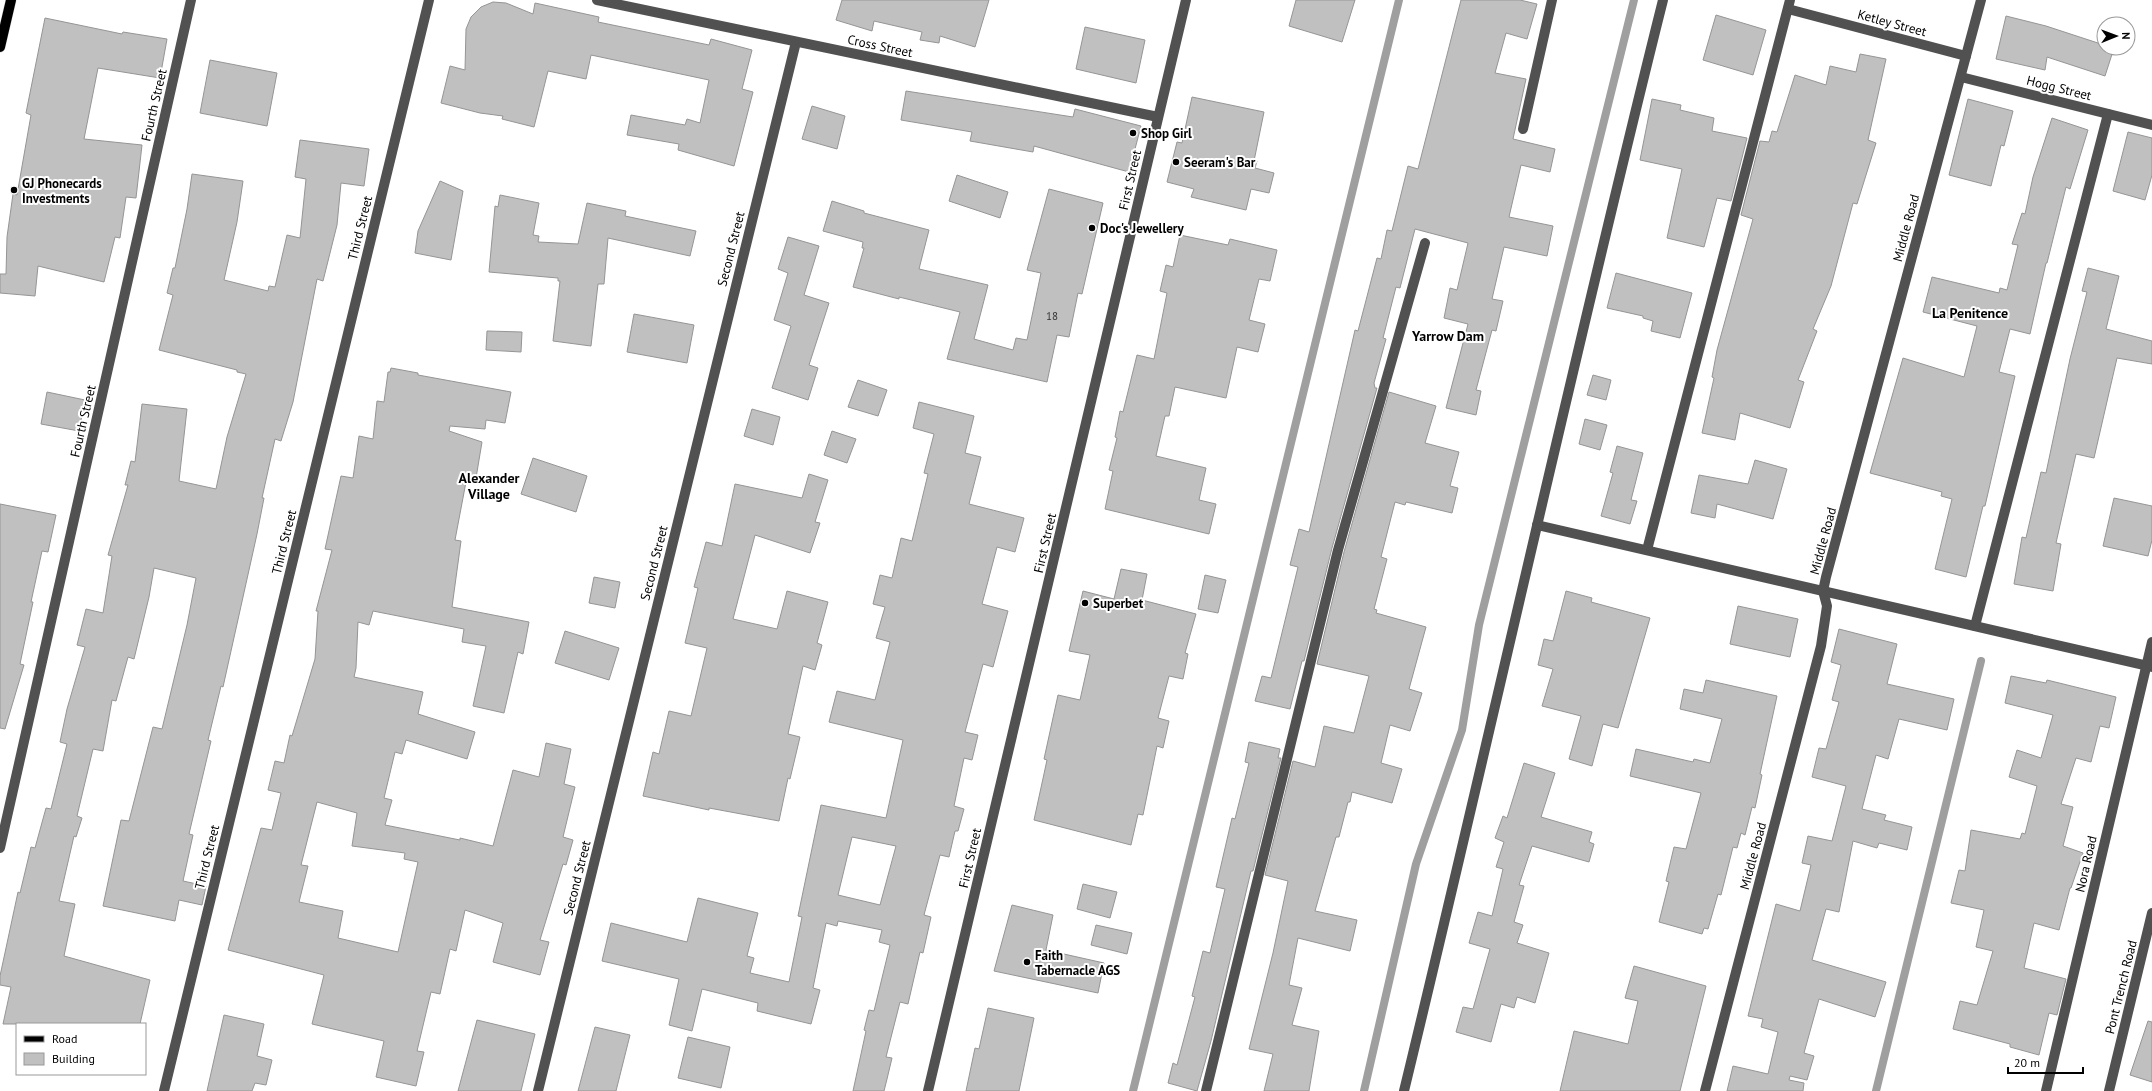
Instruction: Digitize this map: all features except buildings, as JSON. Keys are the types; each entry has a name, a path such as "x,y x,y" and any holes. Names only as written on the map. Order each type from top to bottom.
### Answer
{"main road":[{"path":"0,47 11,0"}],"street":[{"name":"Fourth Street","path":"0,848 191,0"},
{"name":"Third Street","path":"164,1091 429,0"},
{"name":"Cross Street","path":"597,0 1158,117"},
{"name":"First Street","path":"928,1091 1186,0"},
{"path":"1523,128 1552,0"},
{"path":"1404,1091 1471,816 1537,525 1663,0"},
{"name":"Middle Road","path":"1706,1091 1821,646 1827,606 1823,591 1981,0"},
{"path":"1647,550 1789,4"},
{"name":"Ketley Street","path":"1789,4 1966,56"},
{"name":"Second Street","path":"538,1091 796,42"},
{"name":"Hogg Street","path":"1960,77 2152,125"},
{"path":"1975,626 2108,114"},
{"path":"1206,1091 1338,550 1425,243"},
{"path":"1537,525 2149,666"},
{"name":"Nora Road","path":"2046,1091 2149,666 2152,642"},
{"name":"Pont Trench Road","path":"2109,1091 2152,913"},
{"path":"2142,956 2152,959"}],"waterway":[{"path":"1133,1091 1399,0"},
{"path":"1364,1091 1416,864 1462,730 1479,625 1634,0"},
{"path":"1876,1091 1981,661"}],"place":[{"name":"Shop Girl","path":"1133,133"},
{"name":"Seeram's Bar","path":"1176,162"},
{"name":"GJ Phonecards Investments","path":"14,190"},
{"name":"Doc's Jewellery","path":"1092,228"},
{"name":"Superbet","path":"1085,603"},
{"name":"Faith Tabernacle AGS","path":"1027,962"}],"district":[{"name":"La Penitence","path":"1970,313"},
{"name":"Yarrow Dam","path":"1448,336"},
{"name":"Alexander Village","path":"489,486"}]}
